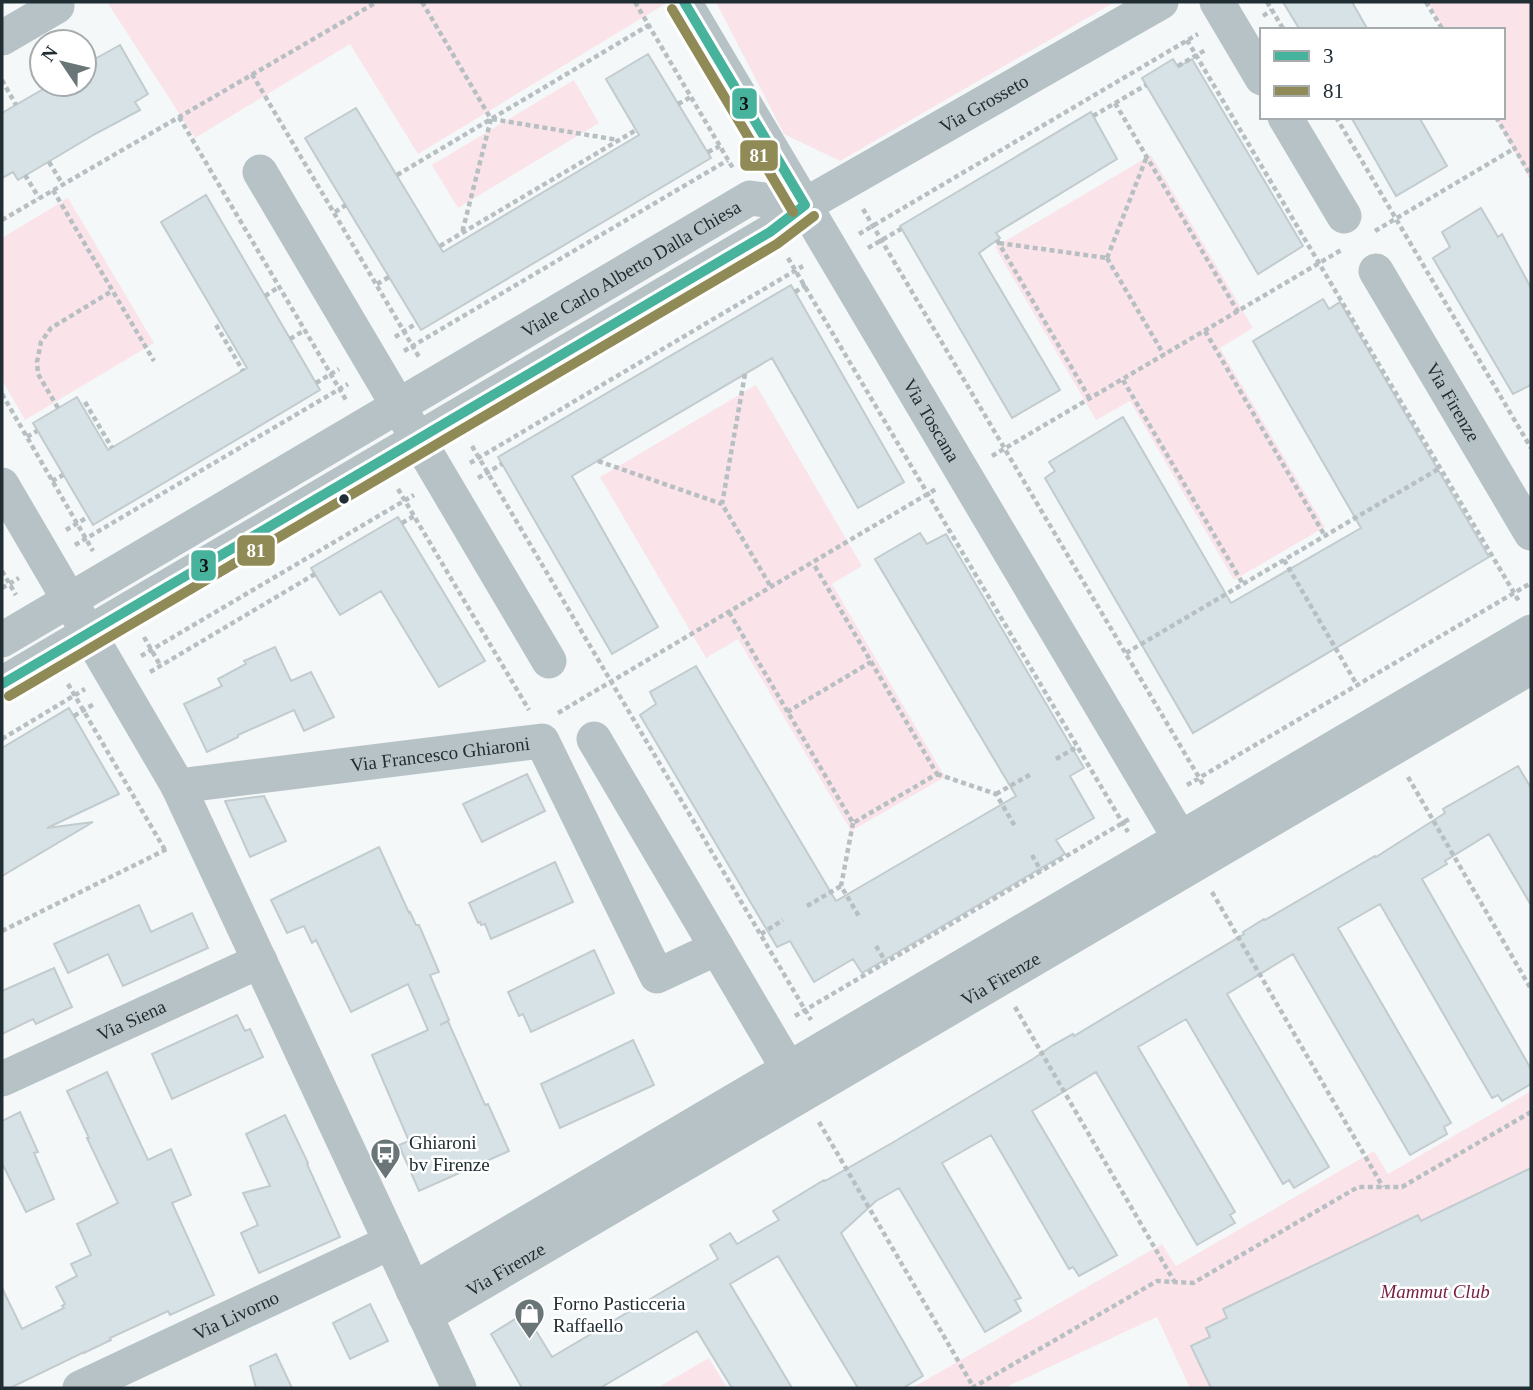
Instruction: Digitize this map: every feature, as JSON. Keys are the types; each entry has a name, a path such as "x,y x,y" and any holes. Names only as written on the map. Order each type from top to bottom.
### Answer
{"street":[{"name":"Via Toscana","path":"684,2 1188,851"},
{"name":"Via Grosseto","path":"805,205 1161,2"},
{"path":"2,38 57,6"},
{"path":"1221,9 1260,75"},
{"path":"1286,119 1356,231"},
{"path":"260,172 549,662"},
{"name":"Viale Carlo Alberto Dalla Chiesa","path":"2,640 750,198 805,205"},
{"name":"Viale Carlo Alberto Dalla Chiesa","path":"2,684 770,232 805,205"},
{"name":"Via Firenze","path":"1376,271 1531,533"},
{"path":"2,485 178,786 459,1388"},
{"name":"Via Firenze","path":"796,1082 827,1046 1144,860 1188,851 1222,814 1528,622"},
{"name":"Via Firenze","path":"419,1303 796,1082 999,979 1188,851 1391,749 1531,667"},
{"path":"594,739 796,1082"},
{"name":"Via Francesco Ghiaroni","path":"178,786 542,741 657,976 717,948"},
{"name":"Via Siena","path":"2,1079 260,961"},
{"name":"Via Livorno","path":"80,1388 391,1242"}],"path":[{"path":"2,220 377,2"},
{"path":"422,2 491,119 462,233"},
{"path":"635,2 750,198"},
{"path":"1267,2 1283,28"},
{"path":"1426,2 1442,28"},
{"path":"74,716 151,650 1187,40 1221,9"},
{"path":"397,175 649,25"},
{"path":"1187,40 1528,622"},
{"path":"253,74 436,384"},
{"path":"2,80 16,105"},
{"path":"1093,116 1146,85"},
{"path":"678,104 691,97"},
{"path":"1115,103 1238,312"},
{"path":"179,117 362,427"},
{"path":"491,119 618,141"},
{"path":"1337,119 1531,448"},
{"path":"1497,119 1531,176"},
{"path":"440,246 629,137 636,130"},
{"path":"708,152 720,146"},
{"path":"548,718 1319,264 1356,231 1396,219 1515,148"},
{"path":"1107,258 1147,156"},
{"path":"49,162 63,185"},
{"path":"25,175 39,198"},
{"path":"847,181 1222,814"},
{"path":"53,190 154,361"},
{"path":"334,212 346,205"},
{"path":"770,232 796,271 1144,860"},
{"path":"1090,399 998,241 1107,258"},
{"path":"446,243 450,249"},
{"path":"1107,258 1164,355"},
{"path":"377,284 389,277"},
{"path":"265,296 279,287"},
{"path":"58,408 38,374 38,349 41,342 51,328 112,291"},
{"path":"216,325 243,368"},
{"path":"290,339 305,330"},
{"path":"1205,331 1325,536"},
{"path":"722,504 745,374"},
{"path":"1123,379 1243,584"},
{"path":"2,394 108,577"},
{"path":"85,402 110,447"},
{"path":"456,417 827,1046"},
{"path":"27,437 37,431"},
{"path":"382,460 531,713"},
{"path":"598,461 722,504 771,587"},
{"path":"1126,653 1440,468"},
{"path":"52,481 63,474"},
{"path":"1284,560 1357,685"},
{"path":"813,563 937,774 996,794 1016,828"},
{"path":"2,571 32,622"},
{"path":"2,738 75,696 160,665 315,574"},
{"path":"128,610 160,665"},
{"path":"729,612 853,823 841,886 860,918"},
{"path":"51,655 165,850"},
{"path":"787,712 871,662"},
{"path":"1056,759 1077,747"},
{"path":"1391,749 1531,989"},
{"path":"996,794 1033,773"},
{"path":"853,823 937,774"},
{"path":"2,931 201,833"},
{"path":"1188,851 1383,1187"},
{"path":"1032,855 1041,871"},
{"path":"807,906 841,886"},
{"path":"761,934 783,920"},
{"path":"876,946 886,962"},
{"path":"999,979 1175,1282"},
{"path":"796,1082 973,1388 1157,1281 1193,1283 1358,1187 1402,1187 1531,1111"}],"green space":[{"path":"107,2 665,4 418,154 350,44 195,138"},
{"path":"716,2 1115,2 840,161 784,134"},
{"path":"1428,2 1531,2 1531,181 1496,119 1505,119 1505,28 1443,28"},
{"path":"574,80 599,123 458,208 432,165"},
{"path":"1151,155 1253,328 1220,348 1325,527 1234,580 1130,401 1096,420 995,247"},
{"path":"68,198 154,343 25,420 2,380 2,238"},
{"path":"756,385 862,566 832,584 945,777 851,831 738,639 706,658 600,477"},
{"name":"Mammut Club","path":"1531,1091 1531,1388 1190,1388 1157,1317 1004,1388 912,1388 1162,1244 1176,1266 1374,1151 1388,1174"},
{"path":"709,1358 727,1388 657,1388"}],"building":[{"path":"1283,2 1352,2 1367,28 1299,28"},
{"path":"120,45 148,94 135,102 140,110 18,180 13,172 2,178 2,113 28,98 98,98 98,57"},
{"path":"648,54 711,158 421,330 305,138 356,108 443,252 639,135 606,79"},
{"path":"1173,59 1178,67 1192,59 1303,246 1258,274 1142,78"},
{"path":"1091,112 1117,159 996,233 1000,238 979,253 1060,390 1012,418 900,226"},
{"path":"1352,119 1420,119 1447,166 1396,196"},
{"path":"206,195 320,390 93,525 33,423 77,397 108,450 247,368 161,222"},
{"path":"1481,208 1498,237 1502,234 1531,288 1531,385 1513,394 1433,258 1450,247 1442,232"},
{"path":"791,285 904,482 858,508 772,358 572,476 658,627 612,654 498,457"},
{"path":"1323,299 1329,309 1340,302 1489,557 1193,733 1045,478 1055,471 1049,462 1123,417 1231,603 1361,528 1253,341"},
{"path":"398,517 485,661 439,687 381,591 340,615 311,568"},
{"path":"920,533 927,544 946,534 1084,768 1070,776 1094,818 1056,840 1065,854 917,941 862,973 853,959 814,982 790,941 777,947 640,715 656,704 650,692 696,666 836,901 1016,796 875,559"},
{"path":"275,647 291,681 311,672 334,717 304,731 294,710 207,752 184,704 222,686 218,679 246,664 244,661"},
{"path":"69,708 119,794 47,828 93,822 2,876 2,748"},
{"path":"1518,766 1531,788 1531,905 1489,834 1445,861 1447,864 1422,879 1531,1069 1531,1084 1502,1101 1498,1095 1492,1098 1380,904 1338,928 1451,1123 1444,1127 1447,1134 1410,1155 1293,954 1227,994 1329,1167 1294,1188 1289,1180 1283,1184 1186,1019 1138,1047 1235,1212 1230,1215 1235,1223 1197,1245 1096,1072 1032,1111 1117,1255 1079,1276 1073,1267 1069,1269 991,1135 942,1163 1021,1298 1015,1300 1021,1311 985,1332 899,1188 876,1201 841,1233 923,1376 903,1388 858,1388 778,1256 730,1284 792,1388 732,1388 697,1331 600,1388 522,1388 491,1334 525,1313 552,1357 718,1259 710,1245 730,1233 737,1244 779,1220 773,1211 892,1143 1053,1045 1073,1034 1074,1036 1244,934 1243,932 1264,919 1376,857 1445,813 1443,809"},
{"path":"527,774 545,811 482,842 463,804"},
{"path":"264,796 286,841 250,857 225,801"},
{"path":"379,847 409,913 416,925 419,925 439,972 430,975 449,1020 440,1025 448,1021 485,1105 488,1104 509,1151 419,1191 399,1145 409,1141 372,1055 428,1030 408,984 351,1012 316,940 312,943 304,926 287,933 271,900"},
{"path":"555,862 573,902 491,939 485,924 478,923 469,903"},
{"path":"139,905 151,932 192,913 208,948 123,986 108,954 68,973 54,944"},
{"path":"594,950 614,993 531,1032 523,1014 519,1016 508,992"},
{"path":"54,968 72,1007 36,1024 33,1019 2,1034 2,991"},
{"path":"237,1015 245,1031 250,1029 263,1057 172,1099 152,1054"},
{"path":"633,1040 654,1085 560,1128 541,1084"},
{"path":"107,1072 148,1160 171,1149 191,1195 172,1203 214,1295 170,1315 168,1311 10,1388 2,1388 2,1288 22,1329 64,1308 62,1306 65,1304 56,1287 77,1276 71,1264 91,1255 77,1224 118,1203 67,1091"},
{"path":"20,1112 38,1152 34,1153 54,1199 26,1212 2,1163 2,1121"},
{"path":"285,1115 340,1237 259,1273 241,1233 258,1225 243,1193 270,1186 246,1134"},
{"name":"Mammut Club","path":"1531,1168 1531,1388 1211,1388 1191,1346 1210,1337 1206,1328 1227,1318 1223,1309 1418,1215 1421,1221"},
{"path":"370,1304 388,1341 350,1359 333,1323"},
{"path":"276,1354 292,1388 256,1388 250,1366"}],"transit line":[{"name":"3","path":"684,2 805,205"},
{"name":"81","path":"672,9 793,212"},
{"name":"3","path":"2,684 770,232 805,205"},
{"name":"81","path":"9,696 777,244 814,216"}],"place":[{"name":"Ghiaroni bv Firenze","path":"386,1180"},
{"name":"Forno Pasticceria Raffaello","path":"530,1341"}]}
